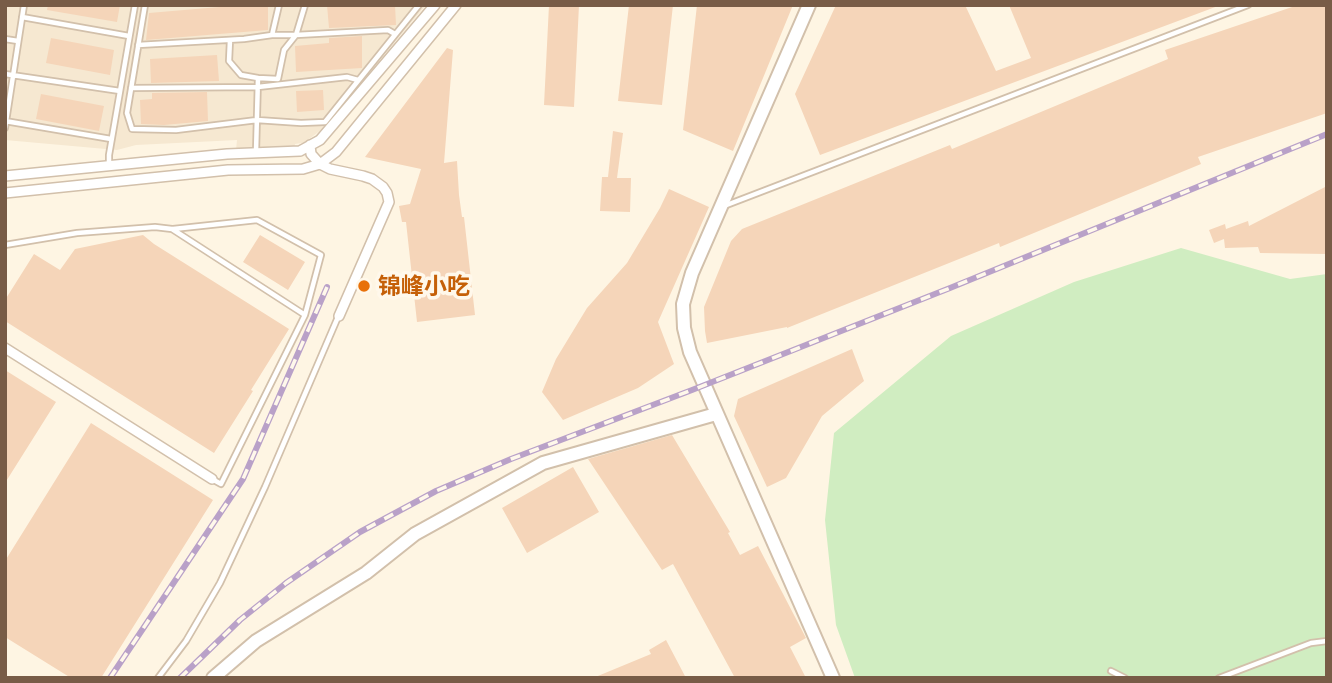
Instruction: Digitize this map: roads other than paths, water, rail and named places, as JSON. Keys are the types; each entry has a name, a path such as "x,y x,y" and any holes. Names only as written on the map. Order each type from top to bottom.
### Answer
{"street":[{"path":"5,176 226,154 300,151 320,139 435,5"},
{"path":"303,169 320,164 336,152 456,5"},
{"path":"809,5 692,272 683,304 684,328 690,352 833,678"},
{"path":"310,145 311,154 320,164 330,169"},
{"path":"5,193 228,170 330,169 372,179 383,187 389,202 339,316"},
{"path":"5,348 212,479"},
{"path":"213,678 256,640 366,573 415,534 543,463 716,414"}],"lane":[{"path":"5,128 24,5"},
{"path":"109,166 111,139 135,5"},
{"path":"145,5 127,113 132,129 176,130 257,120 325,122 419,5"},
{"path":"272,35 279,5"},
{"path":"230,40 229,61 241,75 278,79 284,50 296,35 305,5"},
{"path":"720,208 1248,5"},
{"path":"22,17 129,36"},
{"path":"138,45 388,30 395,34"},
{"path":"5,39 18,41"},
{"path":"5,74 120,91"},
{"path":"131,88 258,87 347,77 358,80"},
{"path":"256,152 258,78"},
{"path":"6,121 111,139"},
{"path":"5,245 77,233 155,227 172,229 257,220 321,255 305,315 221,484 212,479"},
{"path":"172,229 305,315"},
{"path":"158,678 186,641 220,583 339,316"},
{"path":"1219,678 1311,643 1327,641"},
{"path":"1111,671 1125,678"}],"railway":[{"path":"180,678 240,620 286,583 360,532 436,491 511,459 950,288 1327,134"},
{"path":"110,678 243,479 327,287"}],"place":[{"name":"锦峰小吃","path":"364,286"}]}
